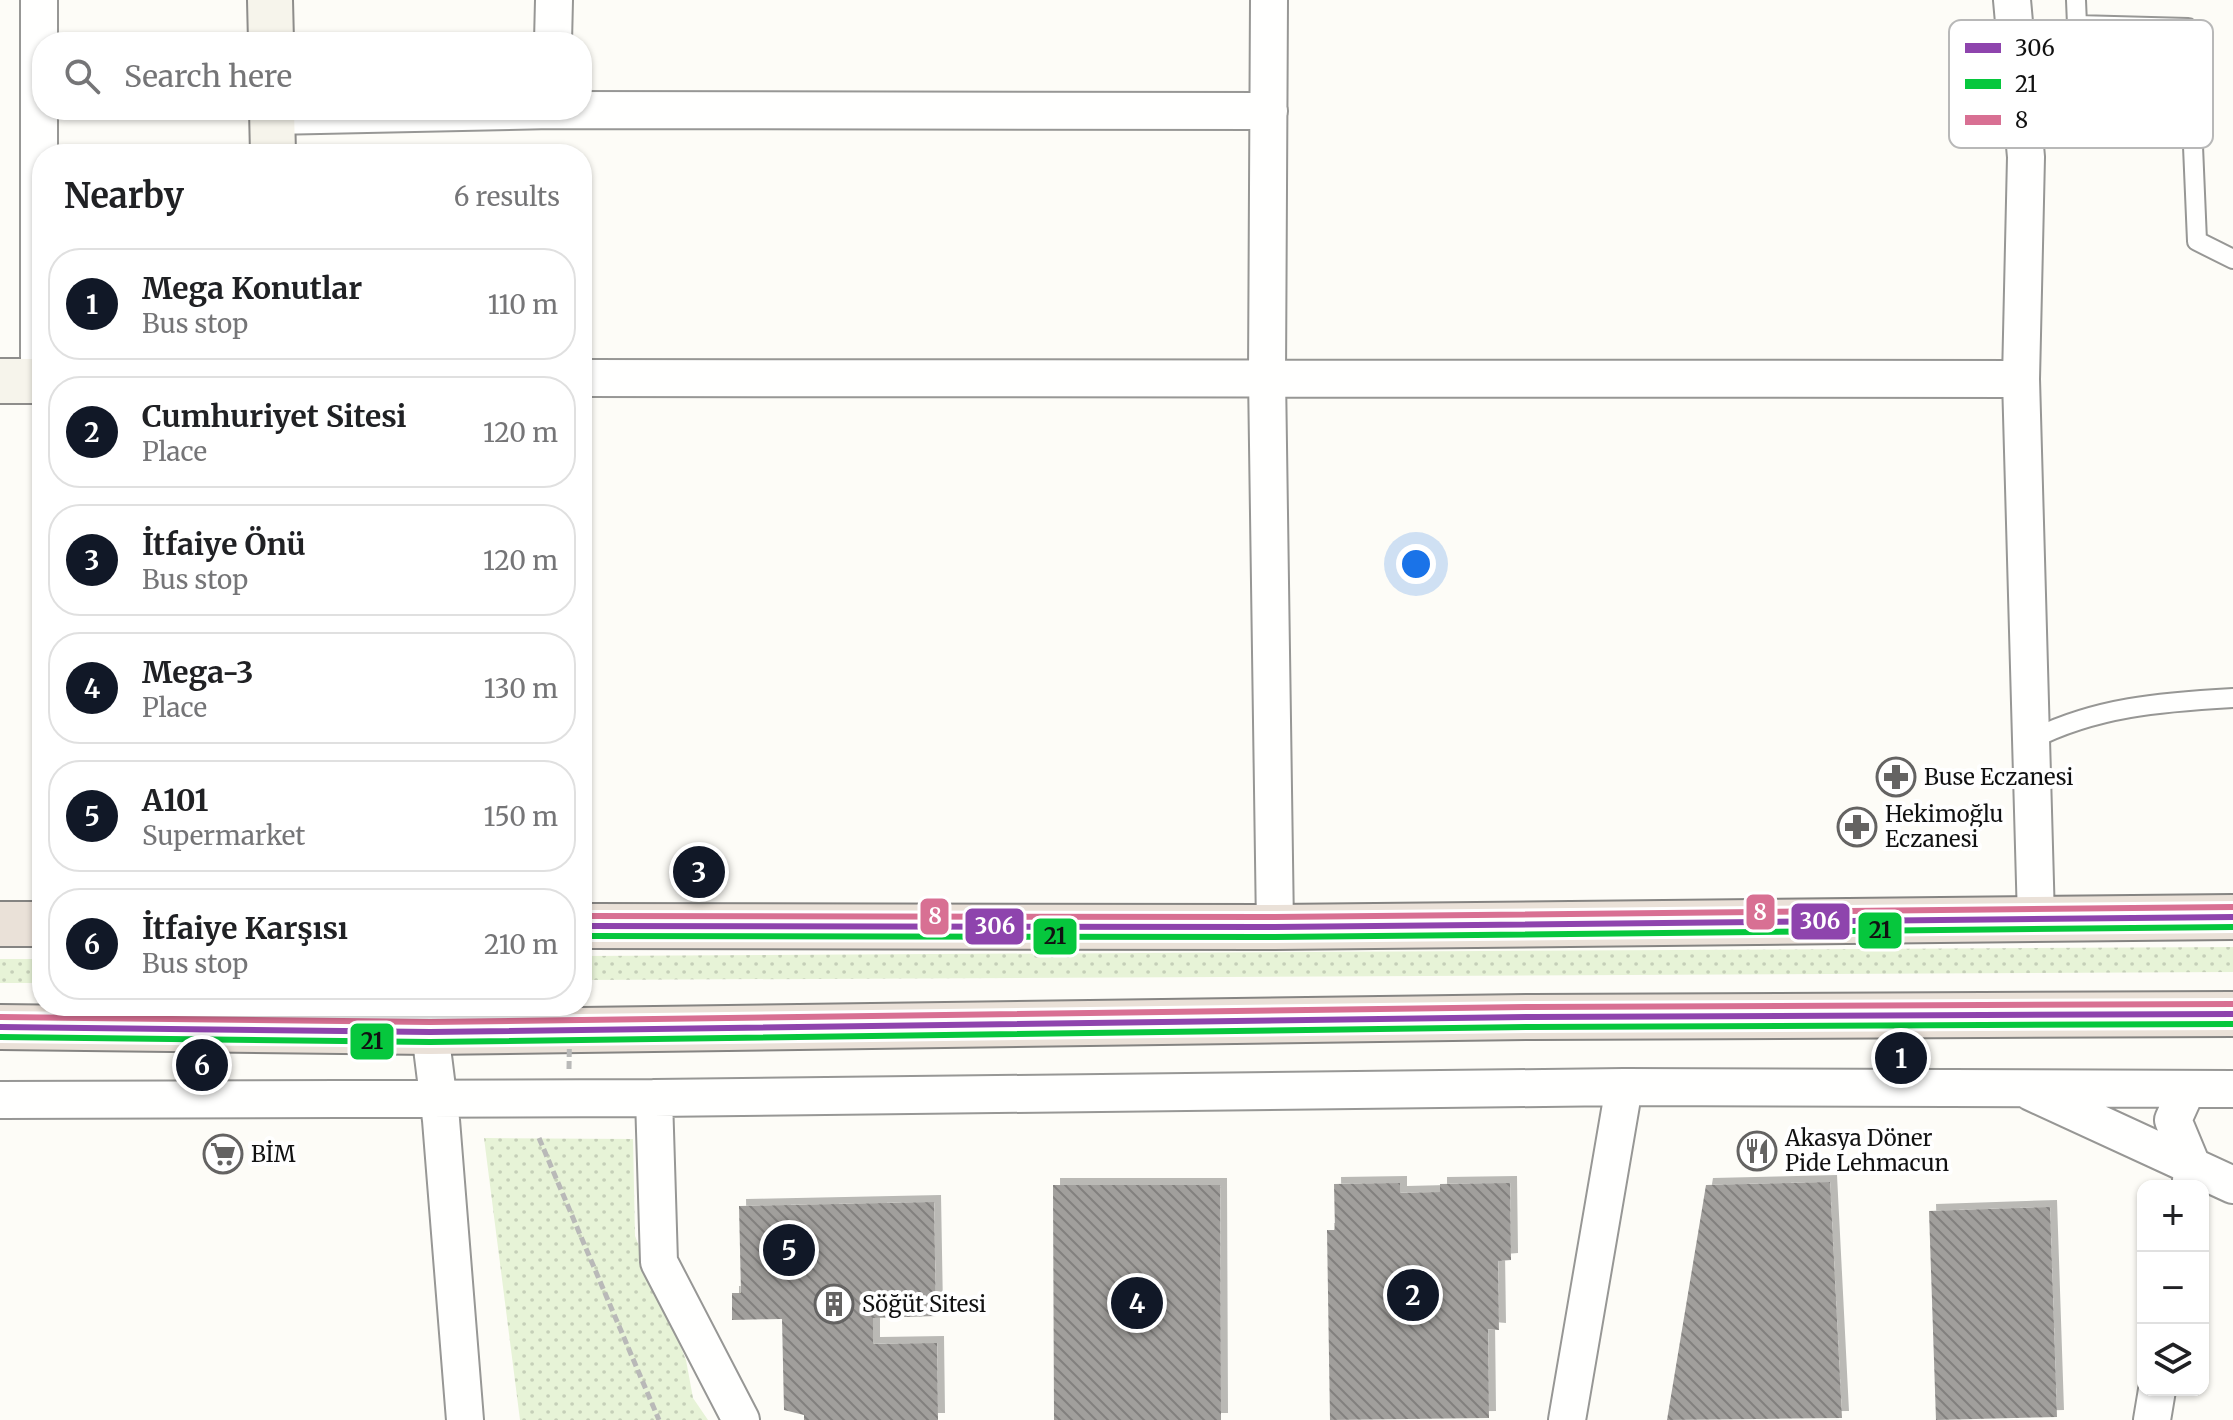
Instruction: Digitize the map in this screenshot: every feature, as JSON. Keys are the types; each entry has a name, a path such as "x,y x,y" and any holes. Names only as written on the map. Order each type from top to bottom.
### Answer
{"highway":[{"path":"592,926 1275,927 2233,917"},
{"path":"0,924 32,924"},
{"path":"0,1027 430,1032 1533,1017 2233,1014"}],"street":[{"path":"38,32 39,0"},
{"path":"270,0 271,32"},
{"path":"553,32 554,0"},
{"path":"1269,0 1267,376 1275,927"},
{"path":"2012,0 2014,20"},
{"path":"592,110 1269,111"},
{"path":"34,144 35,120"},
{"path":"273,127 388,120"},
{"path":"2025,148 2021,379 2036,919"},
{"path":"27,381 32,222"},
{"path":"592,378 1267,376 2021,379"},
{"path":"430,1032 439,1097 465,1420"},
{"path":"2020,1086 2191,1177 2233,1185"},
{"path":"0,1100 654,1098 1624,1087 2233,1089"},
{"path":"1567,1420 1624,1087"},
{"path":"2187,1089 2173,1120 2191,1177"},
{"path":"654,1098 659,1262 741,1420"},
{"path":"2152,1420 2156,1396"}],"lane":[{"path":"2076,0 2077,20"},
{"path":"2193,148 2197,241 2233,259"},
{"path":"2031,740 2066,722 2147,703 2233,698"}],"path":[{"path":"569,1069 570,1016"},
{"path":"538,1136 659,1420"}],"green space":[{"path":"2233,947 2233,972 592,980 592,956"},
{"path":"0,959 32,959 32,983 0,983"},
{"path":"484,1138 633,1139 635,1236 686,1360 693,1398 708,1420 520,1420"}],"building":[{"path":"1830,1182 1842,1418 1667,1420 1706,1185"},
{"path":"1400,1183 1400,1193 1440,1192 1440,1184 1510,1183 1511,1260 1498,1261 1499,1330 1488,1329 1489,1418 1330,1420 1327,1230 1335,1230 1334,1184"},
{"path":"1053,1185 1220,1185 1221,1420 1054,1420"},
{"name":"Söğüt Sitesi","path":"934,1202 936,1316 873,1318 873,1344 937,1343 938,1420 804,1420 804,1415 784,1410 782,1319 732,1320 732,1293 741,1293 739,1206"},
{"path":"2050,1207 2057,1417 1936,1420 1929,1211"}],"transit line":[{"name":"8","path":"592,916 1275,917 2233,907"},
{"name":"306","path":"592,926 1275,927 2233,917"},
{"name":"21","path":"592,936 1275,937 2233,927"},
{"name":"8","path":"0,1017 430,1022 1533,1007 2233,1004"},
{"name":"306","path":"0,1027 430,1032 1533,1017 2233,1014"},
{"name":"21","path":"0,1037 430,1042 1533,1027 2233,1024"}],"place":[{"name":"Buse Eczanesi","path":"1896,777"},
{"name":"Hekimoğlu Eczanesi","path":"1857,827"},
{"name":"İtfaiye Önü","path":"699,872"},
{"name":"Mega Konutlar","path":"1901,1058"},
{"name":"İtfaiye Karşısı","path":"202,1065"},
{"name":"Akasya Döner Pide Lehmacun","path":"1757,1151"},
{"name":"BİM","path":"223,1154"},
{"name":"A101","path":"789,1250"},
{"name":"Cumhuriyet Sitesi","path":"1413,1295"},
{"name":"Mega-3","path":"1137,1303"},
{"name":"Söğüt Sitesi","path":"834,1304"}]}
